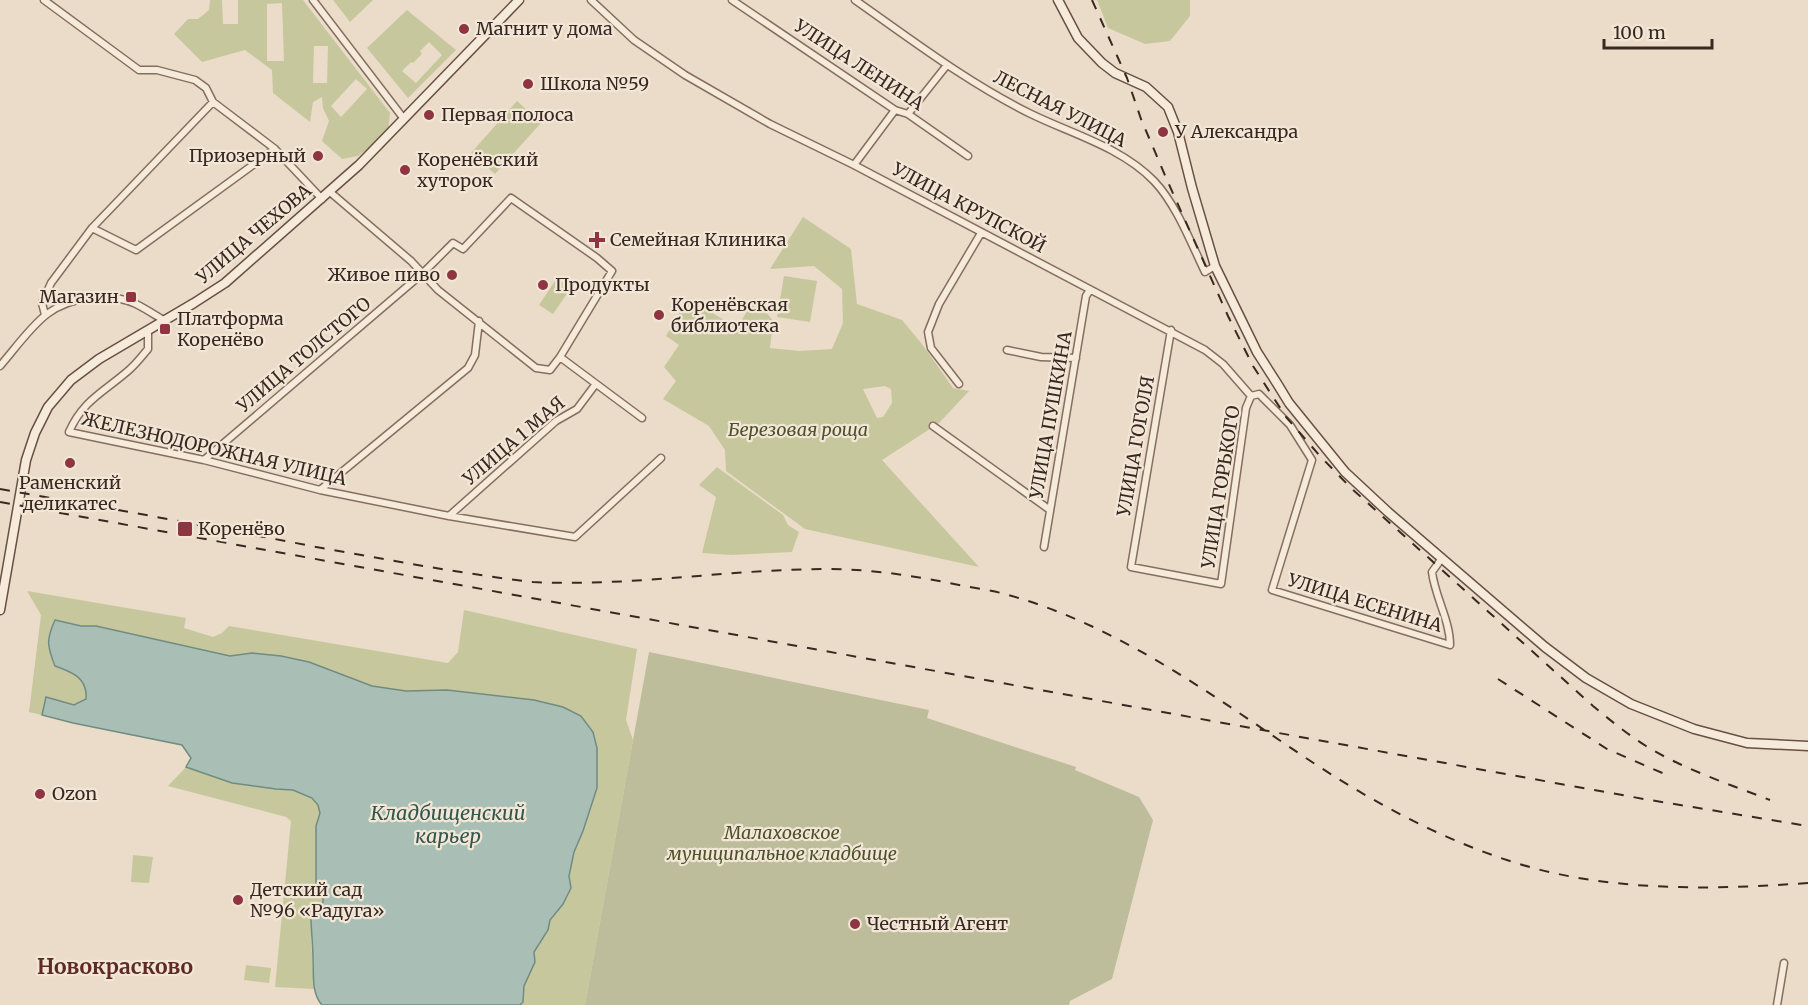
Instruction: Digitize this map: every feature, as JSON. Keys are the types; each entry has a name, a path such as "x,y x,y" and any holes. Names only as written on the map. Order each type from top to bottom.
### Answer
{"main road":[{"name":"УЛИЦА ЧЕХОВА","path":"0,610 21,487 35,433 48,407 71,380 99,359 225,283 330,192 519,0"},
{"path":"1058,0 1078,38 1101,63 1115,73 1146,87 1168,107 1178,132 1215,266 1257,352 1289,403 1345,472 1545,647 1586,678 1631,704 1694,729 1747,743 1808,746"}],"street":[{"path":"44,0 139,70 157,70 195,81 206,88 213,102 275,149 322,199"},
{"path":"313,0 404,119"},
{"name":"УЛИЦА КРУПСКОЙ","path":"591,0 634,40 685,75 770,124 854,165 1090,290 1171,330 1205,350 1223,364 1251,396 1259,394 1290,425 1312,460 1272,590"},
{"name":"УЛИЦА ЛЕНИНА","path":"732,0 895,110 908,114 968,156"},
{"name":"ЛЕСНАЯ УЛИЦА","path":"855,0 947,65 1030,114 1129,160 1164,192 1205,272 1215,266"},
{"path":"908,114 947,65"},
{"path":"45,315 42,303 51,283 92,228 213,102"},
{"path":"854,165 895,110"},
{"path":"92,228 136,250 275,149"},
{"path":"330,192 423,273 438,290 536,368 550,370 560,357 642,418"},
{"name":"УЛИЦА ТОЛСТОГО","path":"204,460 423,273 453,243 463,249 511,198 612,271 560,357"},
{"path":"959,384 931,348 928,332 939,304 981,233"},
{"name":"УЛИЦА ПУШКИНА","path":"1044,547 1086,296 1090,290"},
{"path":"0,366 45,315 67,304 102,297 136,304 165,321"},
{"path":"320,490 468,368 475,355 479,321"},
{"name":"ЖЕЛЕЗНОДОРОЖНАЯ УЛИЦА","path":"147,330 148,349 130,369 92,398 76,416 69,432 204,460 320,490 448,516 575,537 661,458"},
{"name":"УЛИЦА ГОГОЛЯ","path":"1171,330 1131,567 1221,584"},
{"path":"1007,350 1041,357 1076,358"},
{"name":"УЛИЦА 1 МАЯ","path":"448,516 556,421 576,409 596,385"},
{"name":"УЛИЦА ГОРЬКОГО","path":"1221,584 1246,408 1251,396"},
{"path":"933,426 1050,510"},
{"name":"УЛИЦА ЕСЕНИНА","path":"1272,590 1450,645 1450,633 1434,587 1432,572 1442,558"},
{"path":"1777,1005 1785,963"}],"green space":[{"path":"210,0 222,0 223,24 238,24 238,0 303,0 390,113 388,133 358,156 342,159 322,141 329,121 323,108 322,97 313,102 310,122 273,93 272,70 245,50 202,62 174,34 188,19 198,19 209,10","holes":["282,3 284,61 267,61 267,4","314,46 328,46 327,83 313,83","356,79 367,89 341,117 331,106"]},
{"path":"333,0 373,0 350,22"},
{"path":"1097,0 1190,0 1190,16 1170,41 1145,44 1108,28"},
{"path":"407,10 456,50 408,98 367,48","holes":["429,42 442,55 416,83 402,71 422,54 420,51"]},
{"path":"517,101 541,123 495,174 471,153"},
{"name":"Березовая роща","path":"803,217 851,249 857,304 902,320 953,388 969,391 939,423 882,460 979,567 805,529 726,471 725,450 709,426 663,399 676,381 664,367 679,345 666,336 688,298 737,328 755,298 773,321 770,348 799,351 832,349 843,323 842,289 814,266 770,269","holes":["885,386 891,389 892,403 883,417 877,418 863,389"]},
{"path":"784,276 817,281 810,322 777,317"},
{"path":"557,278 571,288 553,314 539,305"},
{"path":"717,467 783,515 788,525 799,532 792,552 731,555 702,553 716,497 699,485"},
{"path":"27,591 186,618 184,628 213,637 222,633 229,626 448,663 458,652 464,610 637,649 626,720 633,740 585,1005 520,1005 523,1002 524,986 535,962 534,952 548,931 550,920 563,904 571,888 569,876 574,852 597,788 597,748 593,732 534,700 447,690 406,691 372,686 309,662 281,656 252,653 230,656 96,626 81,626 55,620 49,638 52,659 55,666 82,681 85,686 86,699 74,705 46,697 42,715 29,712 41,615"},
{"name":"Малаховское муниципальное кладбище","path":"649,652 929,710 927,718 1076,767 1075,770 1139,797 1153,820 1112,979 1070,1001 1069,1005 585,1005"},
{"path":"186,767 232,783 293,790 312,798 318,805 320,813 316,826 316,885 322,892 324,901 311,938 314,989 275,987 291,821 286,817 168,786"},
{"path":"133,855 153,857 149,883 131,882"},
{"path":"246,965 271,968 269,983 244,980"}],"water":[{"name":"Кладбищенский карьер","path":"55,620 81,626 96,626 230,656 252,653 281,656 309,662 372,686 406,691 447,690 534,700 563,707 581,716 593,732 597,748 597,788 574,852 569,876 571,888 563,904 550,920 548,930 534,952 535,962 524,986 523,1002 520,1005 322,1005 316,995 314,983 311,921 311,916 323,902 322,894 316,886 316,826 320,813 318,805 312,798 293,790 232,783 186,767 191,758 182,745 42,715 46,697 74,705 86,699 82,681 55,666 49,643"}],"railway":[{"path":"1092,0 1127,78 1141,119 1167,180 1228,316 1253,366 1286,417 1351,488 1612,722 1646,746 1675,762 1770,800"},
{"path":"0,489 327,549 533,582 607,582 790,570 844,569 910,576 994,591 1047,608 1127,644 1202,689 1361,792 1411,820 1489,854 1551,872 1624,884 1661,887 1735,887 1808,883"},
{"path":"0,502 1644,799 1808,826"},
{"path":"1498,679 1607,749 1667,775"}],"place":[{"name":"Магнит у дома","path":"464,29"},
{"name":"Школа №59","path":"528,84"},
{"name":"Первая полоса","path":"429,115"},
{"name":"У Александра","path":"1163,132"},
{"name":"Приозерный","path":"318,156"},
{"name":"Коренёвский хуторок","path":"405,170"},
{"name":"Семейная Клиника","path":"597,240"},
{"name":"Живое пиво","path":"452,275"},
{"name":"Продукты","path":"543,285"},
{"name":"Магазин","path":"131,297"},
{"name":"Коренёвская библиотека","path":"659,315"},
{"name":"Платформа Коренёво","path":"165,329"},
{"name":"Раменский деликатес","path":"70,463"},
{"name":"Коренёво","path":"185,529"},
{"name":"Ozon","path":"40,794"},
{"name":"Детский сад №96 «Радуга»","path":"238,900"},
{"name":"Честный Агент","path":"855,924"}],"district":[{"name":"Новокрасково","path":"115,967"}]}
